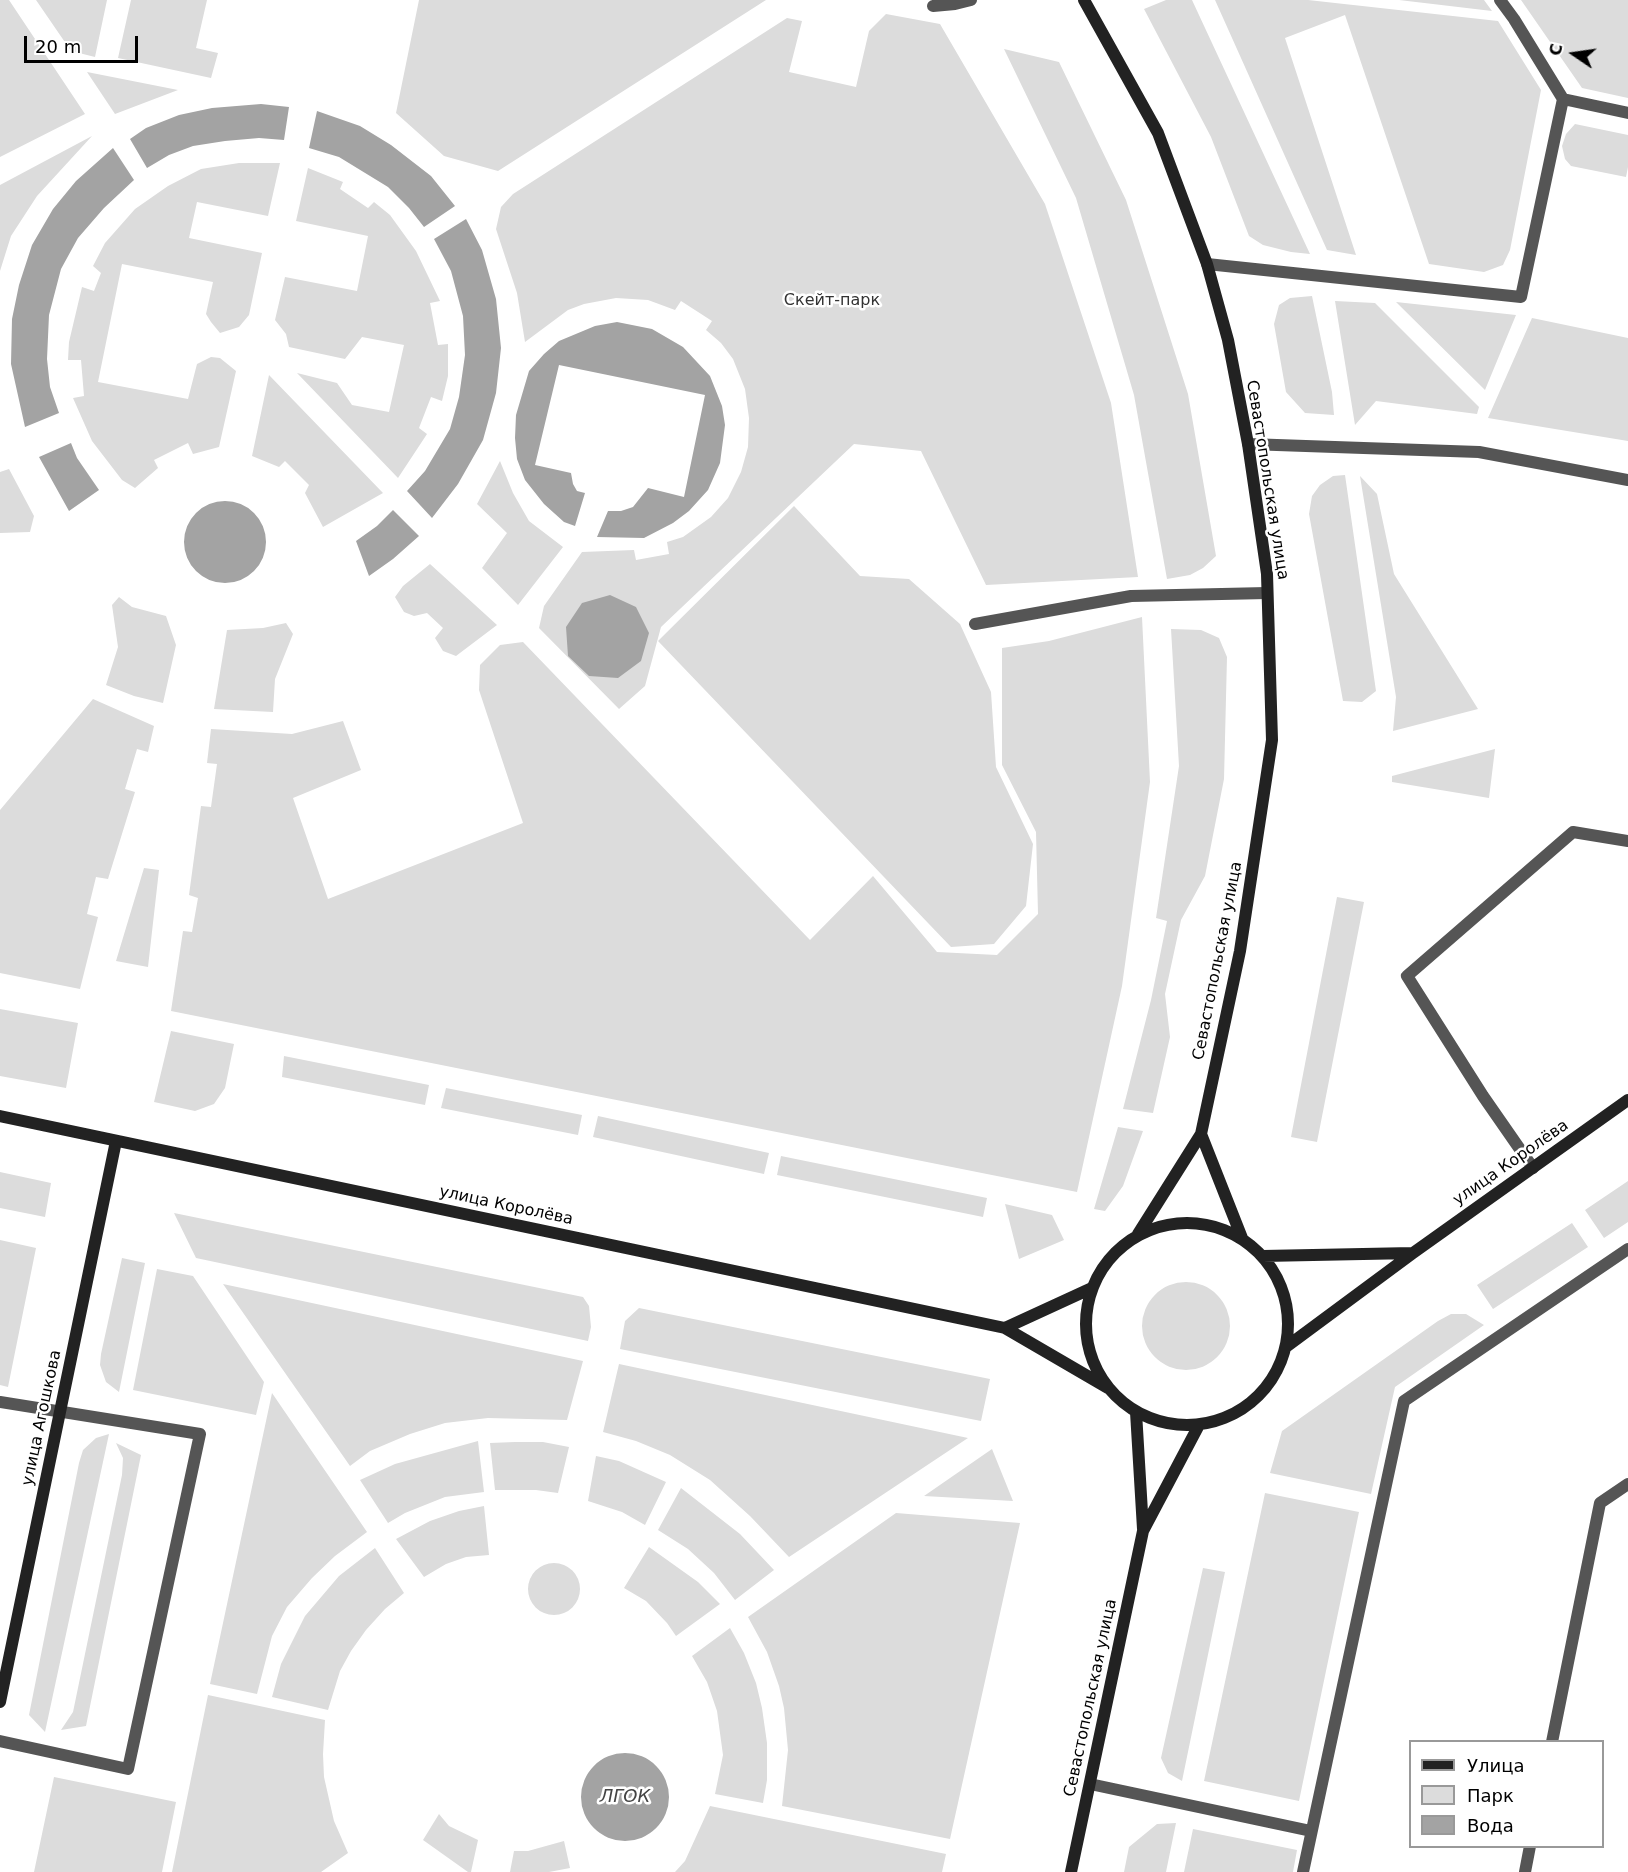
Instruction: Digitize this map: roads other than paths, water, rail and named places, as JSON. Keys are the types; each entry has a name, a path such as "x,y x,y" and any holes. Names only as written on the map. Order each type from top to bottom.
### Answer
{"main road":[{"name":"Севастопольская улица","path":"1084,0 1158,134 1207,264 1228,340 1248,444 1267,574 1272,740 1240,951 1201,1134 1138,1234"},
{"name":"улица Королёва","path":"1287,1347 1413,1253 1628,1100"},
{"name":"улица Королёва","path":"0,1116 1005,1328 1108,1388"},
{"path":"1201,1134 1242,1238"},
{"name":"улица Агошкова","path":"0,1702 116,1141"},
{"path":"1191,1222 1218,1226 1242,1238 1263,1256 1280,1283 1289,1314 1287,1347 1275,1376 1255,1400 1228,1417 1198,1425 1166,1423 1136,1412 1108,1388 1091,1357 1085,1323 1092,1288 1102,1266 1119,1248 1138,1234 1164,1224 1191,1222"},
{"path":"1263,1256 1413,1253"},
{"path":"1005,1328 1092,1288"},
{"name":"Севастопольская улица","path":"1071,1872 1143,1531 1136,1412"},
{"name":"Севастопольская улица","path":"1143,1531 1198,1425"}],"lane":[{"path":"933,6 971,0"},
{"path":"1207,264 1521,297 1563,99 1500,0"},
{"path":"1563,99 1628,113"},
{"path":"1248,444 1479,452 1628,480"},
{"path":"975,624 1131,596 1267,593"},
{"path":"1533,1168 1483,1096 1407,976 1573,832 1628,841"},
{"path":"1303,1872 1404,1401 1628,1249"},
{"path":"0,1402 200,1434 128,1769 0,1742"},
{"path":"1552,1740 1600,1503 1628,1484"},
{"path":"1090,1784 1311,1831"},
{"path":"1525,1872 1530,1848"}],"water":[{"path":"261,104 289,107 284,140 259,138 193,146 169,155 147,168 130,139 146,128 179,115 212,108"},
{"path":"317,111 360,126 391,145 431,176 455,206 424,227 388,187 339,157 309,148"},
{"path":"113,148 134,180 104,208 78,238 61,269 49,315 47,359 50,387 59,413 25,427 11,364 12,319 19,285 32,245 53,209 76,181"},
{"path":"466,219 482,250 496,299 501,348 496,393 483,440 458,484 432,518 407,491 425,471 450,429 459,397 465,355 463,316 451,271 434,239"},
{"path":"617,322 652,329 683,347 710,376 722,406 725,425 720,463 708,490 689,511 673,523 644,538 597,537 608,511 621,511 633,507 648,488 684,497 705,395 559,365 535,465 571,473 577,491 585,493 575,526 564,522 544,504 525,480 517,459 516,415 529,371 559,341 595,326"},
{"path":"71,443 77,458 99,490 69,511 39,457"},
{"path":"217,501 233,501 248,508 259,519 266,534 263,558 254,571 233,583 217,583 202,576 191,565 184,550 184,534 191,519 202,508"},
{"path":"393,510 419,536 369,576 356,541 377,526"},
{"path":"610,595 636,607 649,633 641,661 618,678 589,676 568,656 566,627 582,603"},
{"name":"ЛГОК","path":"616,1753 634,1753 650,1760 662,1772 669,1788 669,1806 662,1822 650,1834 634,1841 616,1841 600,1834 588,1822 581,1806 581,1788 588,1772 600,1760"}],"park label":[{"name":"Скейт-парк","path":"832,301"}]}
